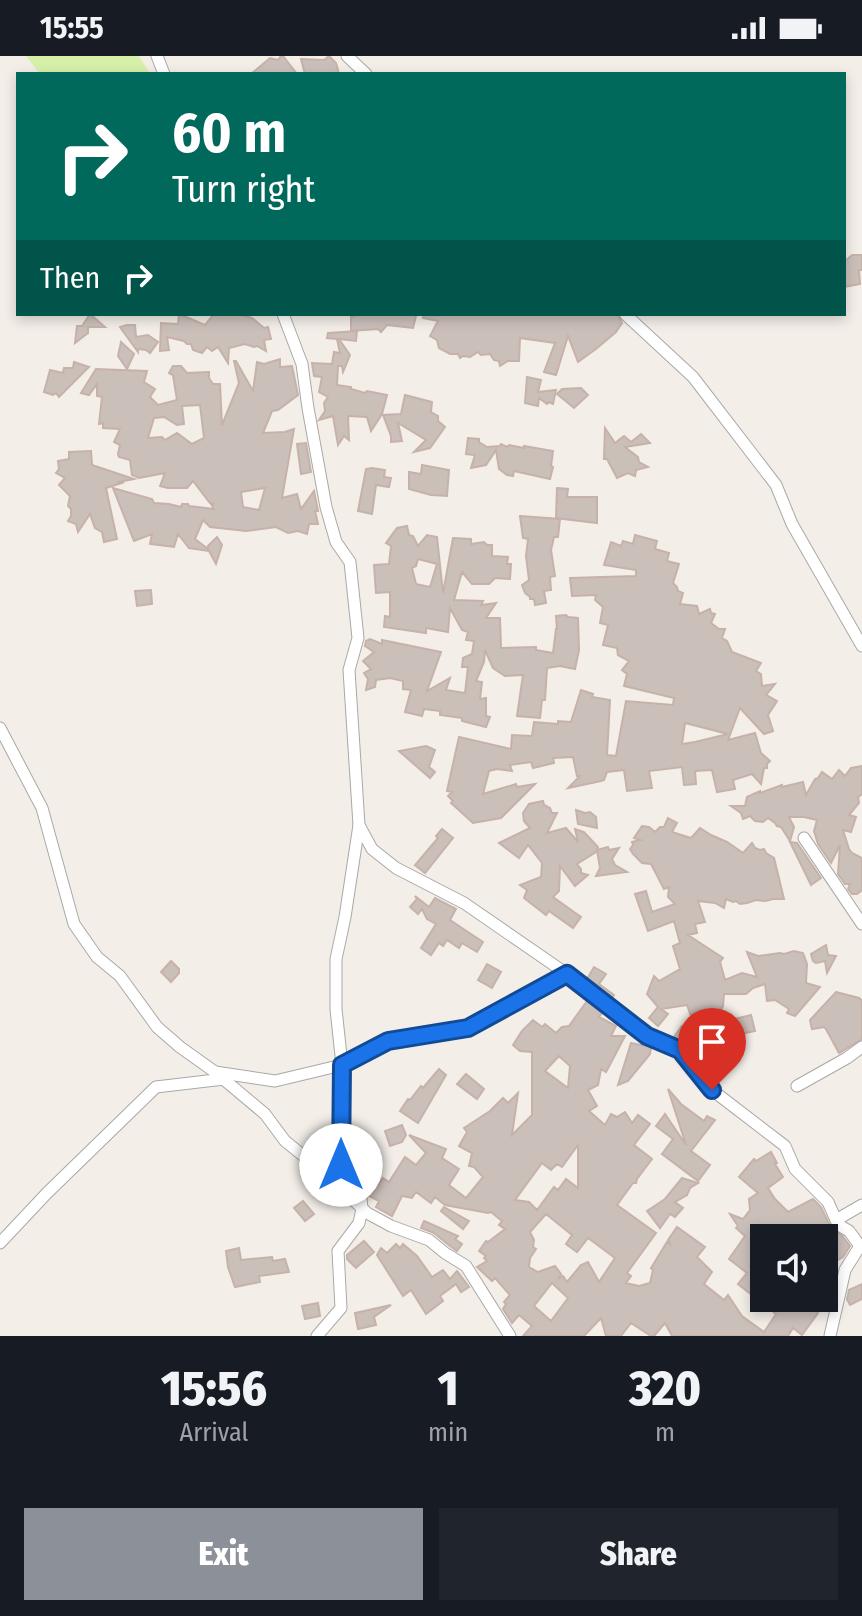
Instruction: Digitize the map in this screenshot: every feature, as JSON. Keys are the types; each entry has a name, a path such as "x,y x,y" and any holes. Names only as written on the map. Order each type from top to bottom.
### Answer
{"street":[{"path":"347,56 364,72"},
{"path":"284,316 302,364 326,507 336,542 350,562 358,638 349,670 359,825 336,959 336,1009 342,1065 341,1165 349,1184 361,1198 362,1209 359,1223 338,1251 341,1308 317,1336"},
{"path":"627,316 693,377 776,485 792,524 862,646"},
{"path":"0,728 42,808 74,924 97,957 120,976 157,1027 265,1114 285,1141 326,1174 362,1209 391,1226 429,1240 466,1266 510,1336"},
{"path":"359,825 372,849 396,868 464,903 567,974 647,1036 680,1050 712,1090 785,1146 795,1169 828,1202 836,1220 860,1246 845,1270 830,1336"},
{"path":"804,838 862,924"},
{"path":"0,1243 156,1087 220,1076 275,1081 342,1065 388,1041 468,1028 567,974"},
{"path":"797,1086 861,1051"},
{"path":"836,1220 862,1205"}],"green space":[{"path":"26,56 139,56 149,72 38,72"}],"building":[{"path":"283,56 295,72 253,72 270,58 278,60"},
{"path":"329,56 336,63 338,72 304,72 301,59 324,60"},
{"path":"852,255 862,255 860,284 846,287 846,260"},
{"path":"89,316 92,316 105,327 88,327 88,333 75,343 77,326 82,326"},
{"path":"179,316 205,325 212,316 244,316 264,328 268,327 271,339 264,340 266,351 245,344 229,348 228,363 218,347 212,351 207,347 202,353 193,350 191,344 167,337 169,350 160,351 161,323 178,324"},
{"path":"416,316 413,328 387,325 381,332 378,329 351,331 351,317"},
{"path":"618,316 622,323 616,332 578,362 568,336 556,375 544,372 555,343 520,338 519,361 508,361 500,366 499,361 490,354 481,355 478,352 460,358 458,354 450,354 439,348 437,340 430,336 438,321 423,318"},
{"path":"135,325 136,337 148,335 158,342 150,353 138,349 138,352 120,327"},
{"path":"357,331 356,341 339,339 350,355 343,372 342,366 338,366 337,385 387,395 382,414 371,431 367,417 348,416 349,440 344,436 338,445 333,416 319,420 328,397 319,392 322,377 314,376 312,363 332,364 334,352 340,353 337,339 327,338 328,333"},
{"path":"121,342 134,354 127,369 118,356"},
{"path":"280,359 280,367 292,366 298,395 272,411 263,433 294,429 282,498 297,494 301,509 314,491 318,524 309,524 307,534 298,531 288,533 276,527 246,531 210,527 203,520 195,539 208,549 217,537 222,545 216,564 209,551 189,548 178,534 174,547 150,544 152,534 134,541 113,488 152,499 154,503 214,509 211,504 214,504 193,481 187,488 168,488 160,486 165,473 139,478 132,475 130,460 119,457 120,445 114,442 120,429 103,428 103,423 99,424 102,397 97,396 97,384 89,395 81,393 96,369 147,371 144,382 155,389 150,397 158,405 177,400 173,375 169,373 173,366 181,366 187,373 209,372 213,384 220,384 222,425 239,383 234,361 253,391 257,362 264,364","holes":["200,405 204,438 192,444 177,433 165,440 162,437 148,438 154,418 164,417 177,425 184,424 182,406","265,488 259,510 243,507 241,492"]},
{"path":"74,362 89,367 59,397 56,393 44,392 50,370 63,373 64,368 73,368"},
{"path":"527,377 541,380 538,392 556,390 553,404 539,398 538,406 525,403"},
{"path":"581,388 588,395 574,408 557,394 562,389"},
{"path":"405,395 432,402 431,412 445,427 430,448 414,452 426,440 398,423 402,441 391,442 383,415 401,414"},
{"path":"605,428 615,443 624,436 631,442 641,434 650,443 625,447 648,467 636,470 635,476 628,473 617,478 607,459 604,459"},
{"path":"468,438 479,439 487,447 501,444 553,451 550,479 514,471 513,476 507,475 499,469 496,450 486,465 471,468 475,455 466,454"},
{"path":"306,443 311,472 301,474 297,444"},
{"path":"91,451 92,465 134,479 106,488 117,539 104,542 102,532 95,528 90,514 78,532 76,524 68,521 71,516 68,506 70,496 59,485 65,478 56,473 58,461 69,459 69,452"},
{"path":"422,465 449,470 447,496 409,489 409,472 421,474"},
{"path":"366,469 385,470 384,477 391,478 389,487 376,485 372,514 358,511"},
{"path":"557,488 568,489 567,497 597,497 597,523 556,518"},
{"path":"520,516 560,519 558,537 554,537 551,550 555,576 550,577 551,590 544,591 546,603 535,605 534,599 530,599 522,585 529,580 526,556 528,539 523,538"},
{"path":"407,526 409,535 413,536 418,546 427,535 437,537 443,593 453,538 471,539 471,544 484,542 492,545 492,556 508,557 510,579 495,578 489,584 472,584 462,572 454,600 483,601 481,605 496,603 486,618 500,618 501,648 536,647 536,650 553,653 556,616 578,618 579,650 575,669 560,666 547,668 545,700 542,700 540,718 517,716 523,675 505,676 493,668 485,650 476,681 482,682 480,699 486,698 486,716 490,717 486,727 462,721 462,718 440,715 440,711 424,709 422,716 405,712 411,690 403,689 403,681 390,678 376,680 375,687 366,690 368,679 364,673 371,669 363,661 374,652 365,646 370,639 382,644 382,640 441,652 427,691 450,678 446,690 465,693 468,667 462,667 463,658 472,654 474,641 466,640 468,632 462,630 450,608 448,632 426,628 426,633 384,627 385,616 390,617 390,592 376,593 374,565 389,564 391,546 386,543 397,528","holes":["418,559 437,564 430,587 416,584 412,568"]},
{"path":"635,535 657,541 655,549 669,553 667,561 679,564 673,583 683,593 680,604 697,606 699,614 710,609 715,614 711,623 725,629 722,638 732,652 761,663 756,671 761,674 762,686 775,684 766,695 777,701 768,715 773,731 764,734 740,708 728,740 755,733 761,753 770,761 764,768 761,784 752,774 733,780 735,789 717,792 712,770 695,771 696,784 684,785 682,767 649,771 652,788 627,791 624,770 607,772 601,781 568,788 580,776 577,776 573,757 553,758 554,763 533,768 531,762 510,765 512,771 489,771 483,794 516,784 517,787 535,784 501,818 473,823 451,803 453,801 448,796 452,792 447,791 459,737 511,749 512,735 532,736 534,722 571,722 581,690 593,694 592,697 610,700 607,755 616,756 626,701 673,705 674,698 624,686 627,674 622,670 629,661 618,655 617,648 603,645 608,625 600,623 603,607 595,600 596,595 572,596 570,578 636,576 636,570 604,565 611,542 621,546 623,541 633,544","holes":["685,723 728,734 695,742 682,744"]},
{"path":"151,590 152,604 137,606 135,591"},
{"path":"426,746 435,750 429,767 435,772 430,778 399,751"},
{"path":"862,766 862,794 849,815 856,817 851,832 843,830 849,849 862,858 862,890 857,894 852,894 848,889 850,884 845,884 838,874 840,845 831,863 818,844 814,831 817,820 789,817 794,827 790,841 781,827 768,818 763,822 755,821 750,816 743,819 741,813 731,806 745,806 747,797 782,785 803,782 806,795 822,772 832,779 839,770 845,776 851,768"},
{"path":"543,801 552,813 557,813 547,833 566,828 578,842 575,829 584,832 598,847 596,852 577,864 581,873 588,875 575,886 560,866 559,891 553,897 581,917 573,928 549,911 546,915 524,898 527,890 520,885 541,877 542,863 528,845 519,858 499,843 530,828 524,821 523,813 529,804"},
{"path":"576,810 590,812 596,817 597,828 578,824"},
{"path":"668,818 677,823 672,832 691,838 700,828 743,853 752,843 755,848 764,849 774,858 784,899 740,904 726,899 724,908 715,903 698,901 705,922 695,924 697,933 688,935 723,958 720,962 725,980 742,973 757,977 747,952 758,956 794,951 803,953 807,964 806,983 820,987 795,1016 787,1013 789,1009 775,1000 767,1001 765,984 746,994 724,994 723,1006 714,1024 751,1015 755,1031 736,1033 721,1040 719,1048 710,1056 721,1060 714,1069 698,1059 684,1043 673,1038 682,1026 699,1039 687,1005 661,1009 668,1014 658,1026 649,1018 658,1007 647,994 654,976 659,981 680,969 673,946 680,943 674,921 648,931 635,894 646,891 652,912 675,904 668,897 669,887 664,889 651,864 642,863 630,849 632,842 640,840 634,838 642,826 655,832 664,827"},
{"path":"442,829 453,838 425,873 415,865"},
{"path":"790,842 797,843 821,878 811,885"},
{"path":"608,847 609,850 619,848 612,859 615,865 627,872 596,876 600,868 597,850"},
{"path":"415,896 429,907 435,898 456,909 450,920 483,942 477,952 462,943 459,948 447,940 443,946 439,943 431,955 421,948 436,924 427,919 422,909 418,914 410,907 417,899"},
{"path":"826,945 828,955 836,956 827,973 825,961 816,963 811,954"},
{"path":"171,961 179,973 171,982 161,972"},
{"path":"487,964 501,972 492,988 478,980"},
{"path":"594,967 606,974 599,984 614,995 612,998 587,979"},
{"path":"836,992 862,1001 862,1039 839,1053 826,1029 812,1029 810,1020"},
{"path":"583,998 603,1012 599,1017 616,1026 611,1036 625,1036 606,1072 601,1069 598,1085 588,1090 597,1106 589,1111 605,1125 611,1114 617,1117 625,1112 632,1123 638,1115 650,1124 634,1145 652,1159 617,1205 656,1233 627,1273 631,1276 626,1283 639,1286 650,1283 651,1268 667,1242 671,1245 668,1240 677,1227 705,1247 697,1257 712,1272 704,1284 724,1300 728,1295 742,1316 764,1332 776,1314 773,1312 818,1313 802,1335 793,1328 788,1336 672,1336 665,1323 651,1336 631,1323 621,1336 606,1336 601,1318 584,1336 523,1336 532,1326 519,1315 512,1323 503,1309 510,1295 495,1278 492,1281 477,1267 487,1261 479,1251 486,1241 505,1229 499,1225 502,1221 491,1212 445,1205 435,1197 431,1203 416,1192 412,1198 402,1196 392,1216 376,1207 379,1201 369,1196 383,1178 389,1182 405,1157 416,1165 426,1153 409,1135 446,1149 442,1158 459,1169 449,1185 466,1198 483,1177 469,1166 472,1153 459,1146 467,1132 464,1128 503,1098 508,1103 518,1093 512,1135 532,1115 532,1052 520,1051 513,1045 533,1020 542,1027 545,1024 556,1033 562,1027 569,1026 587,1001","holes":["559,1056 570,1066 568,1088 545,1071","578,1145 578,1188 566,1179 558,1190 554,1187 537,1210 529,1202 515,1200 542,1163 551,1170 557,1164 562,1167","546,1214 572,1235 566,1244 577,1252 588,1238 615,1258 599,1282 588,1262 581,1265 567,1282 563,1276 559,1278 561,1274 555,1266 538,1272 529,1267 536,1249 530,1232","552,1283 568,1298 551,1321 534,1306"]},
{"path":"631,1043 651,1047 650,1054 628,1081 618,1085"},
{"path":"439,1069 446,1075 418,1123 400,1111"},
{"path":"466,1074 484,1089 477,1099 457,1084"},
{"path":"668,1089 681,1104 704,1121 707,1116 715,1120 691,1151 710,1165 698,1181 662,1154 673,1139 656,1126 665,1114 686,1145"},
{"path":"402,1125 406,1135 402,1142 390,1146 385,1131"},
{"path":"771,1152 783,1177 768,1188 788,1212 813,1199 821,1207 829,1224 750,1224 750,1293 738,1284 747,1273 729,1259 745,1236 736,1228 738,1226 730,1214 743,1219 750,1210 749,1199 758,1193 739,1177 754,1159 756,1161"},
{"path":"682,1178 698,1183 675,1202 683,1208 675,1217 670,1214 660,1228 647,1211 665,1199"},
{"path":"303,1201 314,1214 305,1221 294,1208"},
{"path":"444,1207 469,1221 463,1229 441,1211"},
{"path":"424,1221 458,1236 455,1239 462,1244 457,1251 434,1233 421,1228"},
{"path":"838,1233 850,1246 838,1260"},
{"path":"364,1241 374,1252 356,1268 347,1255"},
{"path":"396,1244 400,1248 403,1244 417,1256 432,1277 443,1270 450,1279 457,1271 469,1287 461,1292 456,1284 440,1296 443,1301 426,1314 411,1290 403,1296 377,1255 381,1248 387,1253"},
{"path":"239,1248 241,1260 285,1259 289,1272 259,1276 260,1282 235,1287 226,1251"},
{"path":"862,1284 862,1299 850,1305 847,1299 849,1290"},
{"path":"318,1303 320,1316 305,1319 302,1306"},
{"path":"391,1305 374,1317 376,1325 358,1329 355,1313"}],"route":[{"path":"341,1165 342,1065 388,1041 468,1028 567,974 647,1036 680,1050 712,1090"}]}
